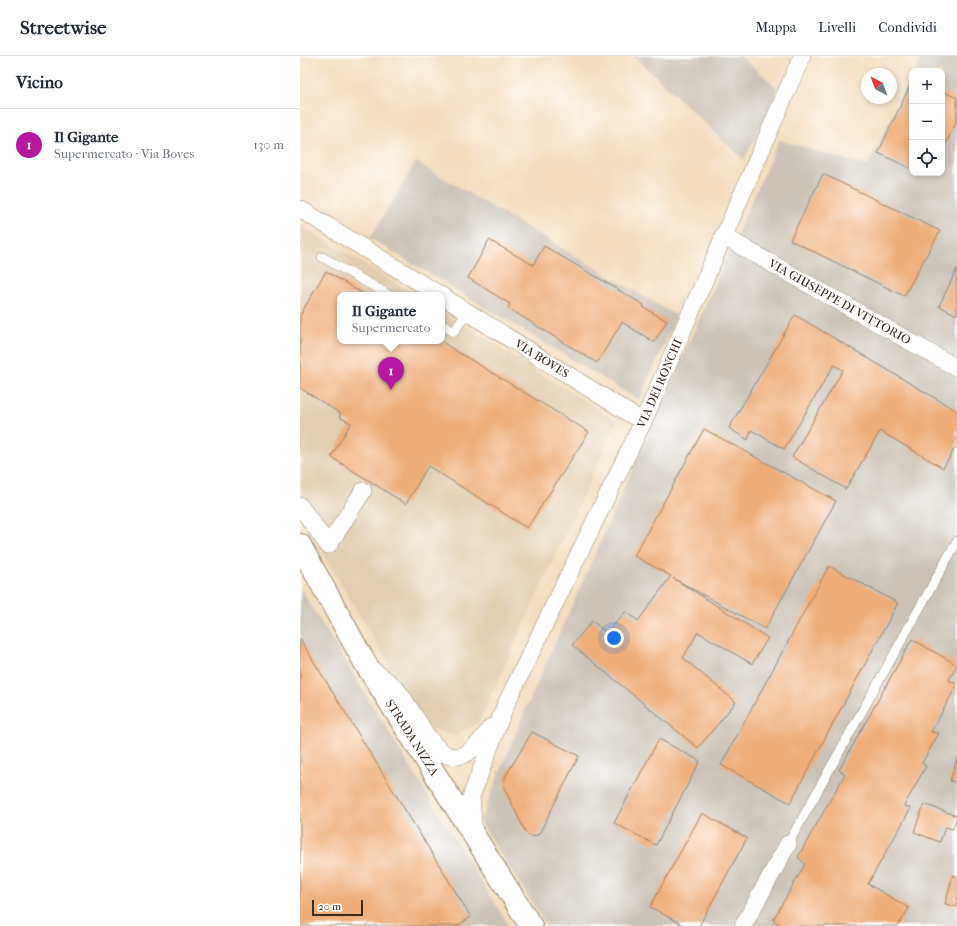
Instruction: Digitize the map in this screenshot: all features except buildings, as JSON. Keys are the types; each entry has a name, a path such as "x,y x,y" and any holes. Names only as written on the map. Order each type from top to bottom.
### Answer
{"street":[{"name":"VIA DEI RONCHI","path":"474,837 471,797 505,706 643,422 802,56"},
{"name":"VIA BOVES","path":"300,209 435,292"},
{"name":"VIA GIUSEPPE DI VITTORIO","path":"723,236 957,368"},
{"name":"VIA BOVES","path":"445,298 643,422"},
{"path":"300,506 328,545 363,491"},
{"name":"STRADA NIZZA","path":"300,546 365,663 531,926"},
{"name":"VIA DEI RONCHI","path":"365,663 397,689 433,745 446,754 460,757 469,753 480,744 505,706"},
{"path":"743,926 788,844"}],"lane":[{"path":"322,257 383,292"},
{"path":"445,328 454,332 467,312"},
{"path":"788,844 957,541"}],"shaded area":[{"path":"634,56 740,56 779,89 744,160"},
{"path":"922,56 957,56 957,926 547,926 480,822 521,720 779,140 868,166 909,83 909,176 945,176 945,68 916,68"},
{"path":"416,162 677,316 639,400 370,238"},
{"path":"300,225 410,292 337,292 337,344 445,344 445,314 617,421 479,722 456,736 428,728 300,517"},
{"path":"300,588 407,762 509,926 300,926"}],"place":[{"name":"Il Gigante","path":"391,390"}]}
